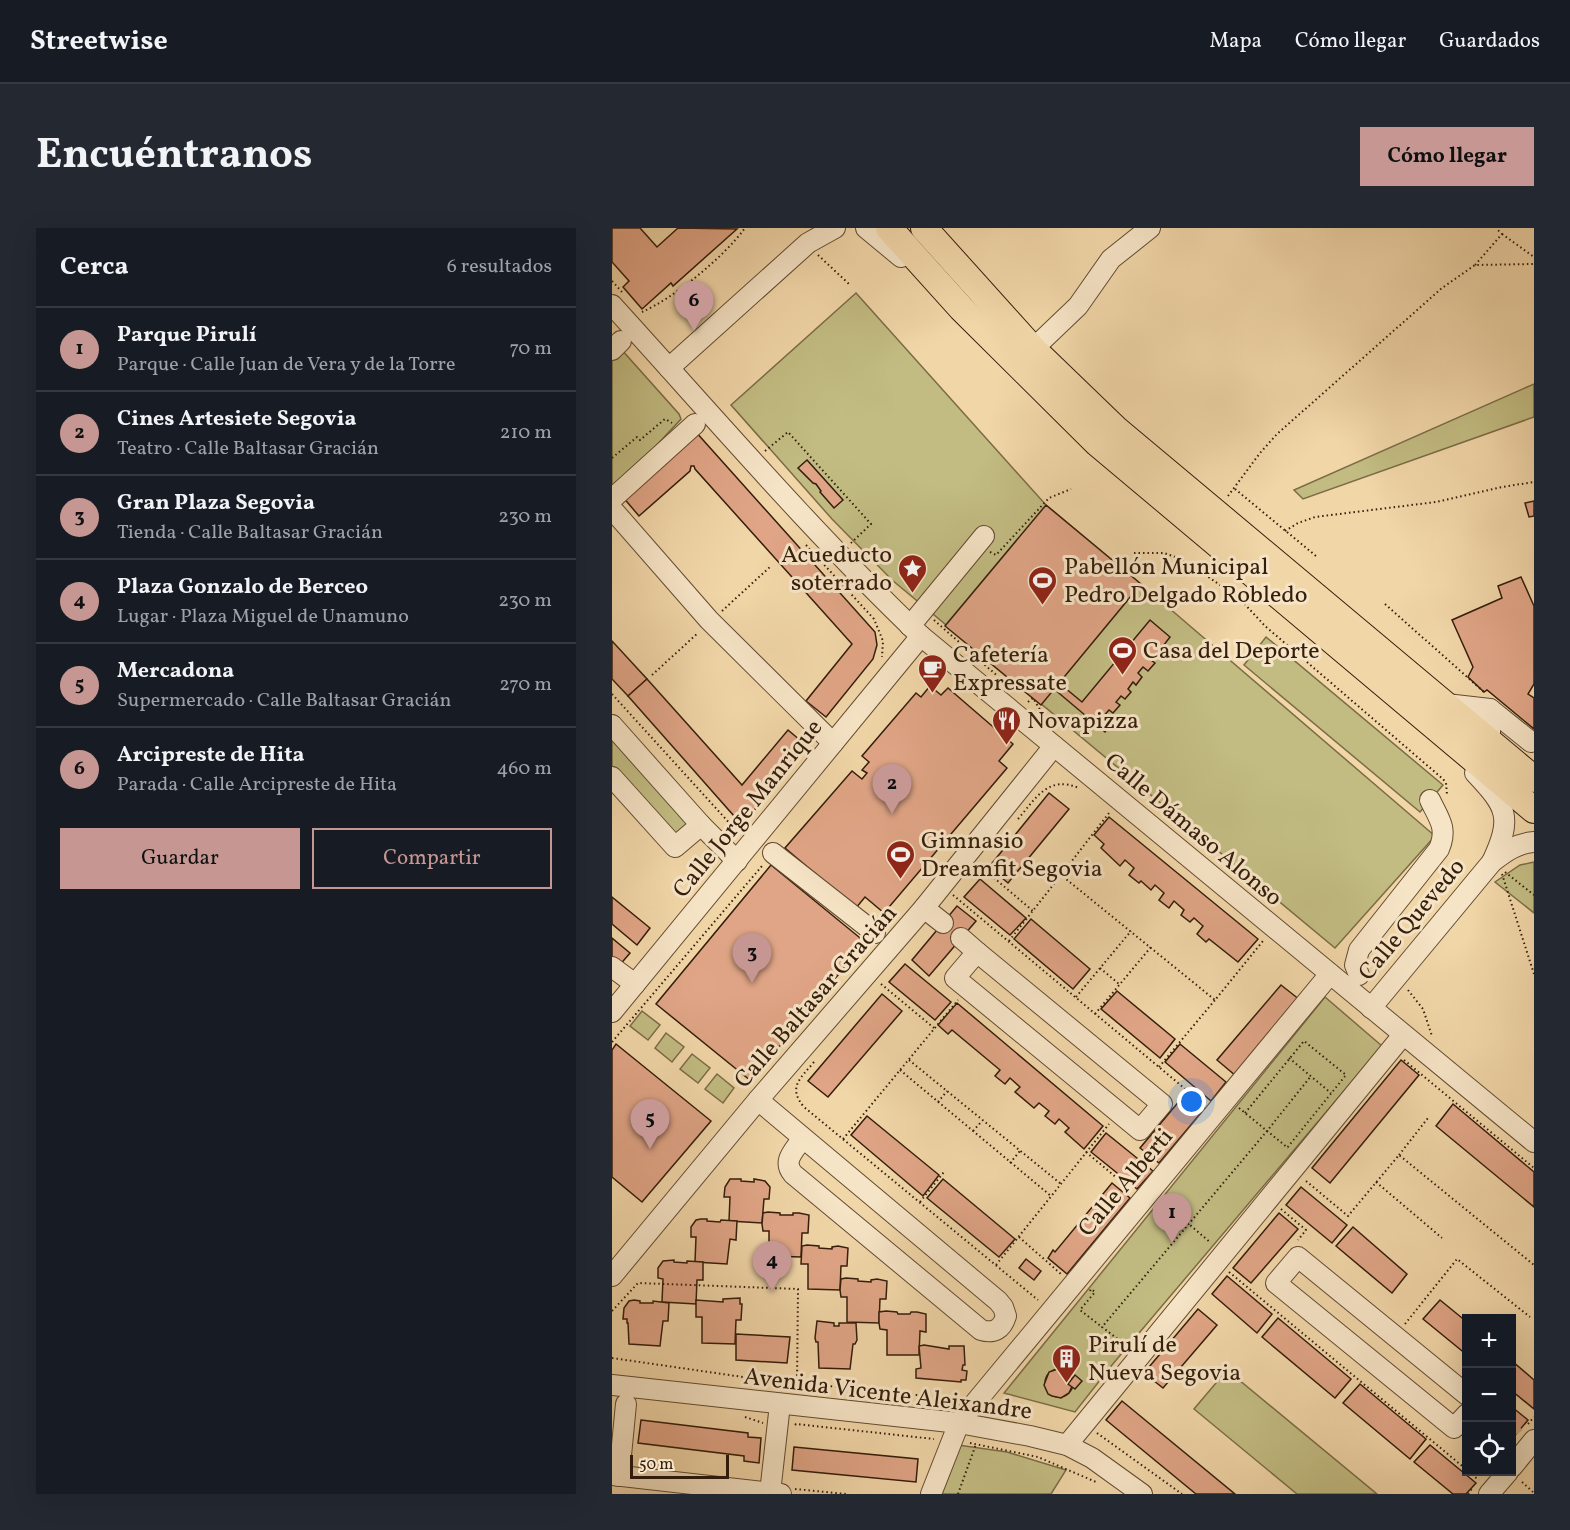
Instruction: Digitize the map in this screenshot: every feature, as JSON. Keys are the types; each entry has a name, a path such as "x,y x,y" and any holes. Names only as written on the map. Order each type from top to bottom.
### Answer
{"main road":[{"path":"890,228 961,308 1097,443 1534,810"},
{"path":"924,228 1033,349 1117,430 1534,779"}],"street":[{"path":"669,368 814,241 835,228"},
{"path":"866,228 880,237 961,308"},
{"path":"1033,349 1078,306 1112,259 1150,228"},
{"name":"Calle Dámaso Alonso","path":"612,305 797,511 918,624 1054,746 1534,1142"},
{"path":"612,499 692,427"},
{"path":"612,509 709,620 833,743"},
{"name":"Calle Jorge Manrique","path":"612,1012 833,743 981,540"},
{"path":"1487,701 1490,742"},
{"path":"1446,704 1487,701 1531,742"},
{"name":"Calle Quevedo","path":"1428,722 1499,801 1505,818 1504,827 1492,862"},
{"path":"612,726 701,825 737,861"},
{"name":"Calle Baltasar Gracián","path":"612,1276 758,1100 924,908 1054,746"},
{"path":"612,777 675,847 701,825"},
{"path":"1359,975 1355,965 1359,950 1439,849 1443,839 1438,800"},
{"name":"Calle Quevedo","path":"1371,1008 1492,862 1522,843 1534,842"},
{"path":"773,853 875,933"},
{"path":"924,908 943,923"},
{"path":"962,938 1162,1104 1140,1130 955,978 977,952"},
{"path":"612,967 635,984"},
{"name":"Calle Alberti","path":"931,1494 956,1432 1144,1193 1330,974"},
{"path":"1043,1051 1066,1025"},
{"path":"1067,1445 1226,1263 1403,1035"},
{"path":"758,1100 998,1301 1006,1313 1002,1325 994,1331 981,1330 790,1172 788,1161 802,1139"},
{"path":"882,1249 903,1222"},
{"path":"1462,1391 1299,1257 1276,1283 1454,1428 1462,1419"},
{"path":"1352,1346 1372,1319"},
{"name":"Avenida Vicente Aleixandre","path":"612,1385 780,1404 956,1432 1030,1436 1067,1445 1092,1458 1142,1494"},
{"path":"626,1404 615,1476 699,1490 779,1491 777,1434 780,1404"},
{"path":"1516,1464 1525,1438"},
{"path":"1484,1487 1507,1476"}],"path":[{"path":"642,312 681,288 702,271 745,228"},
{"path":"1496,228 1534,257"},
{"path":"1226,499 1277,434 1442,288 1475,265 1502,234"},
{"path":"814,241 820,258 849,284"},
{"path":"1475,265 1534,264"},
{"path":"612,458 637,437 640,440 665,419 692,427"},
{"path":"764,453 788,432 871,524 850,543"},
{"path":"1285,531 1298,523 1315,518 1436,502 1534,482"},
{"path":"1234,488 1316,556"},
{"path":"981,540 996,555 1049,498 1071,489"},
{"path":"1134,553 1174,555 1240,599 1265,626 1443,779 1446,783 1438,800"},
{"path":"1385,604 1487,701"},
{"path":"874,619 883,641 882,658"},
{"path":"918,624 1009,686"},
{"path":"612,694 733,827 740,830 746,828"},
{"path":"1028,702 1033,698 1042,714 1028,702 1025,699 1029,695"},
{"path":"1008,941 1109,813"},
{"path":"612,1042 773,853"},
{"path":"979,865 1033,910"},
{"path":"1534,895 1500,869 1534,974"},
{"path":"1061,875 1215,1000"},
{"path":"953,895 1202,1103"},
{"path":"1076,997 1131,931"},
{"path":"1159,1067 1263,941"},
{"path":"1095,1014 1151,947"},
{"path":"1100,968 1120,985"},
{"path":"880,983 934,1028"},
{"path":"1402,983 1424,1009 1432,1036"},
{"path":"843,1139 967,988"},
{"path":"1245,1113 1304,1041 1346,1075 1287,1148"},
{"path":"1400,1057 1534,1168"},
{"path":"1289,1058 1332,1093"},
{"path":"909,1060 1061,1184"},
{"path":"900,1070 1051,1196"},
{"path":"1102,1327 1311,1076"},
{"path":"938,1102 947,1091"},
{"path":"1235,1105 1293,1153"},
{"path":"996,1265 1118,1112"},
{"path":"1300,1176 1348,1216 1428,1118"},
{"path":"973,1131 982,1121"},
{"path":"1010,1163 1020,1151"},
{"path":"1086,1152 1189,1224 1226,1263 1462,1467"},
{"path":"1399,1155 1534,1265"},
{"path":"920,1202 944,1172"},
{"path":"1376,1182 1442,1238"},
{"path":"1277,1206 1306,1230 1296,1243 1299,1257"},
{"path":"1019,1237 1066,1278"},
{"path":"1395,1337 1456,1258 1530,1317"},
{"path":"612,1311 638,1283 798,1289 797,1383"},
{"path":"1080,1310 1095,1292 1091,1289 1077,1306 1080,1310 1132,1350"},
{"path":"736,1416 762,1423 771,1434 787,1434 796,1424 956,1432 976,1444 1038,1457 1099,1484"},
{"path":"1525,1438 1534,1417"},
{"path":"958,1494 976,1444"},
{"path":"1472,1476 1484,1487"},
{"path":"1516,1476 1534,1493"},
{"path":"779,1491 795,1489 846,1494"}],"shaded area":[{"path":"856,293 1046,505 1435,836 1335,948 892,580 832,519 731,405"},
{"path":"621,349 681,419 612,493 612,350"},
{"path":"1534,384 1534,417 1303,499 1294,490"},
{"path":"1266,637 1443,785 1420,812 1244,665"},
{"path":"612,733 690,821 678,835 668,831 612,769"},
{"path":"1534,862 1534,913 1495,882 1520,865"},
{"path":"1325,997 1382,1046 1112,1365 1075,1412 1004,1393"},
{"path":"642,1011 660,1025 648,1040 630,1026"},
{"path":"666,1033 684,1047 672,1062 655,1048"},
{"path":"692,1054 710,1068 698,1083 680,1069"},
{"path":"717,1074 734,1088 723,1103 705,1089"},
{"path":"1227,1370 1377,1494 1297,1494 1194,1409"},
{"path":"958,1445 1007,1452 1066,1470 1051,1494 936,1494"}],"building":[{"path":"612,228 640,228 657,247 678,228 737,229 673,286 671,283 642,309 623,287 629,281 612,262"},
{"path":"695,431 875,632 877,645 873,659 826,717 806,701 852,644 694,466 691,466 690,471 639,516 622,496"},
{"path":"807,460 843,500 834,508 816,484 798,468"},
{"path":"1534,501 1534,516 1529,517 1525,503"},
{"name":"Pabellón Municipal Pedro Delgado Robledo","path":"1046,505 1141,584 1041,705 945,626"},
{"path":"1521,577 1534,606 1534,684 1528,694 1534,698 1534,729 1487,690 1484,692 1468,677 1473,667 1452,620 1502,598 1498,586"},
{"name":"Casa del Deporte","path":"1150,620 1170,637 1163,646 1167,649 1159,658 1155,654 1151,660 1155,663 1148,671 1143,667 1138,673 1142,677 1136,685 1133,682 1128,689 1131,692 1125,699 1121,696 1116,702 1120,705 1113,713 1109,710 1102,718 1110,725 1105,732 1054,689 1059,683 1082,702"},
{"path":"612,641 647,679 628,696 612,679"},
{"path":"647,679 742,785 788,730 807,746 742,825 628,696"},
{"path":"930,686 941,695 948,688 1013,744 999,761 1007,768 884,913 865,897 856,908 785,848 852,771 862,779 867,773 862,770 869,762 862,756 916,693 921,697"},
{"path":"1049,793 1069,809 1008,883 989,867"},
{"path":"1109,817 1258,939 1238,962 1209,939 1206,942 1197,934 1203,926 1194,918 1190,922 1181,915 1184,910 1174,901 1169,908 1159,900 1164,893 1155,885 1151,890 1141,881 1139,883 1129,875 1134,868 1125,860 1120,866 1101,848 1104,844 1094,835"},
{"path":"771,865 865,942 751,1081 656,1004"},
{"path":"980,879 1026,918 1010,935 964,897"},
{"path":"612,897 650,928 637,945 612,924"},
{"path":"957,906 976,921 929,976 912,960"},
{"path":"1031,919 1090,969 1073,989 1014,939"},
{"path":"612,938 630,953 618,967 612,962"},
{"path":"905,964 951,1002 935,1020 889,982"},
{"path":"1281,985 1300,1000 1236,1076 1217,1060"},
{"path":"1117,991 1175,1039 1160,1058 1101,1009"},
{"path":"882,994 902,1011 828,1097 808,1081"},
{"path":"957,1003 1103,1126 1084,1149 1065,1132 1069,1128 1059,1119 1055,1124 1045,1116 1049,1111 1039,1103 1034,1108 1015,1092 1020,1087 1010,1078 1005,1084 995,1076 1000,1070 952,1030 948,1034 938,1025"},
{"path":"616,1044 711,1121 642,1202 612,1177 612,1050"},
{"path":"1180,1044 1226,1082 1211,1101 1165,1062"},
{"path":"1401,1060 1419,1075 1330,1183 1312,1168"},
{"path":"1186,1093 1205,1108 1159,1163 1140,1148"},
{"path":"1453,1104 1534,1172 1534,1207 1436,1126"},
{"path":"867,1116 939,1175 923,1196 851,1135"},
{"path":"1106,1133 1153,1171 1137,1189 1091,1152"},
{"path":"730,1179 765,1181 770,1187 769,1199 764,1199 762,1223 729,1221 730,1197 724,1197 725,1187"},
{"path":"943,1179 1015,1239 999,1257 927,1198"},
{"path":"1112,1183 1130,1198 1067,1274 1048,1258"},
{"path":"1301,1187 1347,1225 1332,1243 1286,1205"},
{"path":"763,1213 780,1213 780,1215 799,1213 809,1215 808,1233 802,1233 801,1257 769,1256 769,1231 763,1231 762,1224"},
{"path":"1279,1213 1298,1229 1251,1283 1233,1268"},
{"path":"696,1220 720,1222 721,1220 737,1221 736,1240 730,1239 727,1264 695,1262 696,1237 691,1237 691,1227"},
{"path":"1353,1227 1407,1274 1392,1293 1336,1246"},
{"path":"802,1246 832,1249 838,1246 848,1248 847,1266 841,1266 840,1290 808,1289 808,1264 801,1264"},
{"path":"1026,1259 1041,1271 1034,1280 1019,1268"},
{"path":"674,1260 674,1262 687,1263 687,1261 703,1262 703,1280 697,1280 696,1304 662,1302 663,1279 658,1278 658,1268 663,1261"},
{"path":"1227,1276 1272,1314 1257,1333 1212,1294"},
{"path":"841,1279 871,1282 877,1279 887,1281 886,1299 880,1299 879,1323 847,1322 847,1297 841,1297 840,1290"},
{"path":"740,1298 741,1320 736,1320 735,1344 702,1343 702,1317 696,1317 696,1300 723,1302 723,1299"},
{"path":"634,1300 640,1303 653,1303 653,1301 669,1303 668,1321 663,1321 660,1346 629,1344 628,1323 627,1319 623,1319 624,1308 629,1301"},
{"path":"1440,1300 1462,1318 1462,1351 1423,1319"},
{"path":"1198,1309 1217,1325 1163,1388 1144,1373"},
{"path":"879,1312 898,1314 917,1312 926,1314 926,1332 920,1331 919,1355 887,1355 887,1330 880,1329 879,1323"},
{"path":"1278,1318 1351,1379 1335,1398 1262,1337"},
{"path":"817,1321 834,1323 834,1326 839,1326 839,1323 856,1323 857,1340 853,1344 850,1369 819,1368 818,1342 815,1338"},
{"path":"736,1334 790,1337 787,1363 736,1360"},
{"path":"919,1346 949,1349 949,1346 964,1346 965,1365 962,1370 967,1371 966,1380 961,1380 961,1382 916,1378 916,1369 921,1368"},
{"path":"1516,1364 1534,1380 1534,1409 1516,1394"},
{"name":"Pirulí de Nueva Segovia","path":"1058,1369 1071,1375 1073,1384 1069,1393 1061,1398 1048,1394 1044,1385 1049,1372"},
{"name":"Pirulí de Nueva Segovia","path":"1059,1369 1069,1373 1073,1383 1069,1393 1059,1397 1049,1393 1045,1383 1049,1373"},
{"path":"1075,1375 1082,1381 1075,1389 1068,1384"},
{"path":"1360,1384 1426,1439 1410,1459 1343,1403"},
{"path":"1122,1401 1235,1494 1196,1494 1106,1420"},
{"path":"1516,1410 1528,1420 1516,1434"},
{"path":"641,1420 748,1433 748,1437 761,1438 759,1463 744,1461 744,1456 638,1443"},
{"path":"1430,1445 1462,1471 1462,1476 1468,1476 1476,1483 1466,1494 1453,1494 1414,1462"},
{"path":"794,1447 918,1459 916,1482 792,1470"}],"place":[{"name":"Arcipreste de Hita","path":"694,331"},
{"name":"Acueducto soterrado","path":"913,594"},
{"name":"Pabellón Municipal Pedro Delgado Robledo","path":"1043,606"},
{"name":"Casa del Deporte","path":"1122,676"},
{"name":"Cafetería Expressate","path":"932,694"},
{"name":"Novapizza","path":"1006,746"},
{"name":"Cines Artesiete Segovia","path":"892,814"},
{"name":"Gimnasio Dreamfit Segovia","path":"900,880"},
{"name":"Gran Plaza Segovia","path":"752,983"},
{"name":"Mercadona","path":"650,1149"},
{"name":"Parque Pirulí","path":"1172,1243"},
{"name":"Plaza Gonzalo de Berceo","path":"772,1291"},
{"name":"Pirulí de Nueva Segovia","path":"1067,1384"}]}
